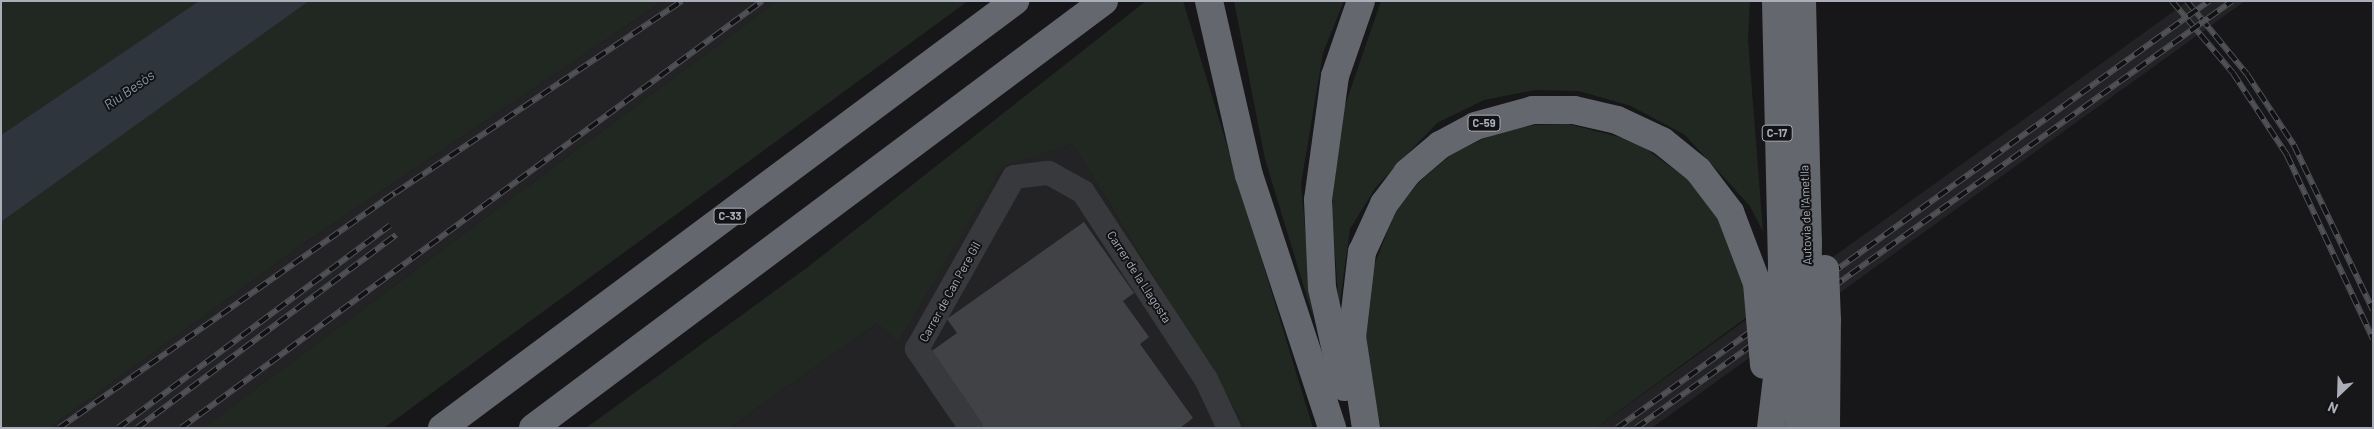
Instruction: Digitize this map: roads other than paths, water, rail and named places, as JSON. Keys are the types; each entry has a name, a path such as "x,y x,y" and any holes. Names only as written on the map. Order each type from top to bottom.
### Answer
{"highway":[{"name":"C-33","path":"442,428 1015,1"},
{"path":"533,428 1104,1"},
{"path":"1209,1 1249,175 1332,423"},
{"path":"1360,1 1329,107 1317,229 1327,322 1360,428"},
{"name":"C-17","path":"1771,428 1772,359 1782,264 1776,1"},
{"name":"Autovia de l'Ametlla","path":"1799,428 1817,326 1816,240 1803,118 1802,1"},
{"name":"C-59","path":"1366,428 1352,323 1358,270 1368,235 1408,173 1440,145 1482,123 1533,110 1574,110 1617,120 1662,141 1698,170 1730,212 1757,284 1772,359 1766,428"},
{"path":"1817,326 1826,428"}],"street":[{"name":"Carrer de la Llagosta","path":"1014,177 1049,173 1083,192 1206,380 1229,428"},
{"name":"Carrer de Can Pere Gil","path":"971,428 917,350 1014,177"}],"water":[{"name":"Riu Besòs","path":"199,1 309,1 1,222 1,135"}],"railway":[{"path":"59,428 395,193 682,1"},
{"path":"181,428 762,1"},
{"path":"2172,1 2233,73 2287,155 2373,339"},
{"path":"2187,1 2247,74 2294,145 2373,310"},
{"path":"1617,428 2209,1"},
{"path":"1636,428 2232,1"},
{"path":"118,428 390,225"},
{"path":"137,428 396,235"}]}
